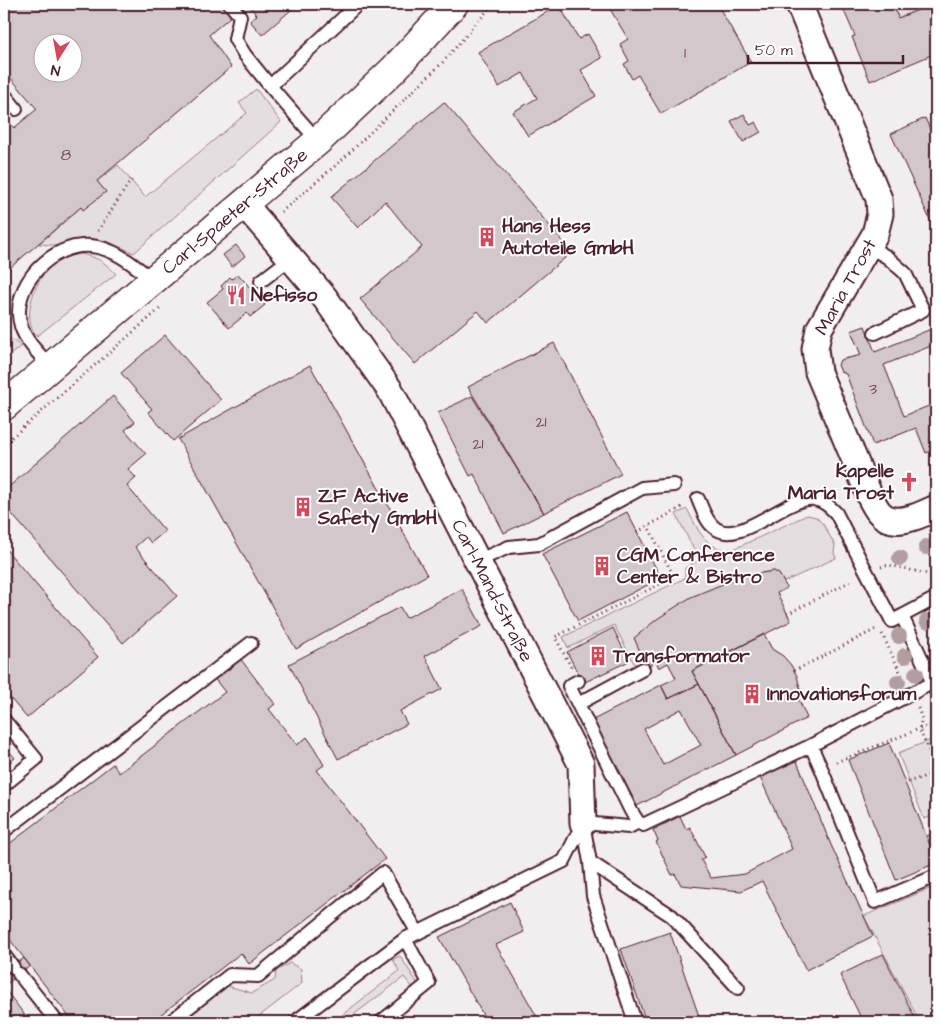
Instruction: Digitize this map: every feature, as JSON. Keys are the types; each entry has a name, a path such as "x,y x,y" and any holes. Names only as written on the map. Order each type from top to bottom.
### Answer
{"street":[{"name":"Carl-Spaeter-Straße","path":"4,406 318,141 393,70 454,4"},
{"name":"Maria Trost","path":"799,4 879,199 880,214 875,234 818,329 815,349 818,372 871,499 881,515 896,521 914,517 936,508"},
{"name":"Carl-Mand-Straße","path":"244,204 325,298 390,390 581,764 583,822"}],"lane":[{"path":"230,4 240,16 235,39 245,55 318,141"},
{"path":"270,86 358,4"},
{"path":"4,94 16,108"},
{"path":"50,366 25,336 20,325 20,304 25,289 33,274 46,261 59,252 73,246 91,246 112,252 132,263 154,280"},
{"path":"868,246 887,258 905,273 923,310 875,333"},
{"path":"261,281 291,258"},
{"path":"477,561 509,547 539,544 642,488 674,485"},
{"path":"578,681 569,686 638,822 643,825 811,746 911,694 934,686 897,618 866,572 836,513 827,503 813,499 800,502 742,530 731,533 721,532 714,528 698,499"},
{"path":"897,618 936,598"},
{"path":"4,831 251,643"},
{"path":"578,704 643,669"},
{"path":"4,720 36,759 4,785"},
{"path":"811,746 822,768 875,902 936,876"},
{"path":"583,822 630,827 638,822"},
{"path":"583,822 590,862 593,896 635,1022"},
{"path":"295,1022 405,940 564,861 583,822"},
{"path":"590,862 672,916 738,988"},
{"path":"170,1022 230,975 258,976 383,874 418,933"},
{"path":"381,1022 429,983 405,940"},
{"path":"4,955 57,1022"}],"path":[{"path":"91,246 99,228 133,177"},
{"path":"637,532 698,499"},
{"path":"578,681 555,636 674,577 648,526"},
{"path":"866,572 889,565 936,576"},
{"path":"849,571 858,588"},
{"path":"787,614 854,580"},
{"path":"794,671 897,618"},
{"path":"875,619 922,719 919,729 936,765 930,767 934,780 936,780"},
{"path":"822,768 936,724"},
{"path":"908,782 932,774"},
{"path":"936,919 930,942 936,952"}],"shaded area":[{"path":"4,4 936,4 936,886 864,916 920,1022 4,1022"},
{"path":"893,4 933,4 898,18"},
{"path":"256,89 281,122 134,253 93,240 63,246 39,244 81,207 83,209 105,192 97,181 118,165 145,197 247,113 239,103"},
{"path":"81,254 100,261 116,274 37,336 32,328 30,308 32,297 42,276 58,260 71,255"},
{"path":"11,339 21,346 4,360 4,341"},
{"path":"687,509 704,538 716,547 724,549 734,549 807,515 816,517 823,524 835,545 834,553 836,558 784,582 779,574 774,571 742,576 644,660 635,665 614,625 568,648 563,637 685,578 685,568 699,560 676,514"},
{"path":"936,738 936,815 924,819 898,753"},
{"path":"936,886 936,1022 920,1022 864,916"},
{"path":"400,956 418,984 413,988 404,977 344,1022 333,1022 399,971 393,959"},
{"path":"290,963 301,969 302,983 252,1022 182,1022 228,986 252,993 275,980 276,971"}],"building":[{"path":"4,4 221,4 231,16 209,35 231,67 97,181 106,192 83,210 81,207 4,273 4,116 14,128 37,109 4,70"},
{"path":"247,4 298,4 262,35 250,21 257,15"},
{"path":"607,4 717,4 751,62 661,114 638,75 632,79 624,64 629,61 620,44 628,39"},
{"path":"841,4 893,4 898,18 936,4 936,53 870,81 852,37 855,36"},
{"path":"559,5 579,39 588,34 602,58 581,70 596,96 528,136 513,112 537,98 523,73 499,87 478,52"},
{"name":"Hans Hess Autoteile GmbH","path":"444,102 572,252 488,323 478,311 415,364 360,299 422,247 385,201 358,228 331,197"},
{"path":"744,114 750,125 756,122 761,132 743,142 731,121"},
{"path":"925,118 936,142 936,233 891,134"},
{"path":"236,245 245,256 232,267 223,255"},
{"name":"Nefisso","path":"238,274 265,305 250,317 247,313 229,328 207,302 223,289 221,286 230,277 232,279"},
{"path":"865,326 875,352 936,327 936,344 884,365 904,416 936,403 936,449 926,453 916,428 873,445 846,374 841,372 838,365 840,360 861,355 851,331"},
{"path":"165,335 221,400 173,441 148,412 152,409 121,373"},
{"path":"554,343 621,474 544,513 468,387"},
{"name":"ZF Active Safety GmbH","path":"310,365 427,575 296,649 178,439"},
{"path":"113,396 135,422 125,430 146,454 128,469 136,478 127,486 165,531 151,543 146,537 135,547 177,596 123,643 4,505 4,491"},
{"path":"472,396 544,513 504,533 474,474 470,476 438,413"},
{"name":"CGM Conference Center & Bistro","path":"627,512 661,578 578,621 542,554"},
{"path":"4,547 98,657 27,718 4,691"},
{"path":"774,571 779,574 787,588 777,593 791,621 692,671 699,684 668,699 661,685 676,678 668,663 659,668 656,661 647,667 634,638 657,619 691,597 742,576"},
{"path":"462,589 482,626 425,656 442,689 400,711 407,724 338,759 289,664 400,607 406,618"},
{"name":"Transformator","path":"613,628 629,661 583,683 567,652"},
{"name":"Innovationsforum","path":"764,634 772,649 783,656 797,676 800,688 799,700 807,718 736,755 692,671"},
{"path":"239,657 275,704 269,709 297,745 307,737 324,765 317,770 385,859 249,964 241,953 151,1022 73,1022 4,932 4,848 113,764 119,773 225,692 213,677"},
{"path":"699,684 736,755 637,806 593,720 661,685 668,699","holes":["681,709 701,745 663,765 644,729"]},
{"path":"889,743 936,860 936,863 896,880 848,760"},
{"path":"4,745 15,758 4,767"},
{"path":"796,759 831,845 873,936 806,970 762,881 741,891 681,885 675,874 672,875 656,842 658,841 653,830 680,816 686,829 690,827 705,857 701,860 711,878 745,874 792,849 759,775"},
{"path":"936,832 936,847 931,849 927,836"},
{"path":"510,902 524,932 496,945 540,1022 487,1022 439,937"},
{"path":"670,932 701,1022 646,1022 621,949"},
{"path":"883,954 917,1022 863,1022 840,975"},
{"path":"24,958 30,966 4,986 4,974"},
{"path":"4,988 30,1022 4,1022"}],"place":[{"name":"Hans Hess Autoteile GmbH","path":"487,237"},
{"name":"Nefisso","path":"236,295"},
{"name":"Kapelle Maria Trost","path":"909,482"},
{"name":"ZF Active Safety GmbH","path":"303,507"},
{"name":"CGM Conference Center & Bistro","path":"602,566"},
{"name":"Transformator","path":"598,656"},
{"name":"Innovationsforum","path":"752,694"}]}
